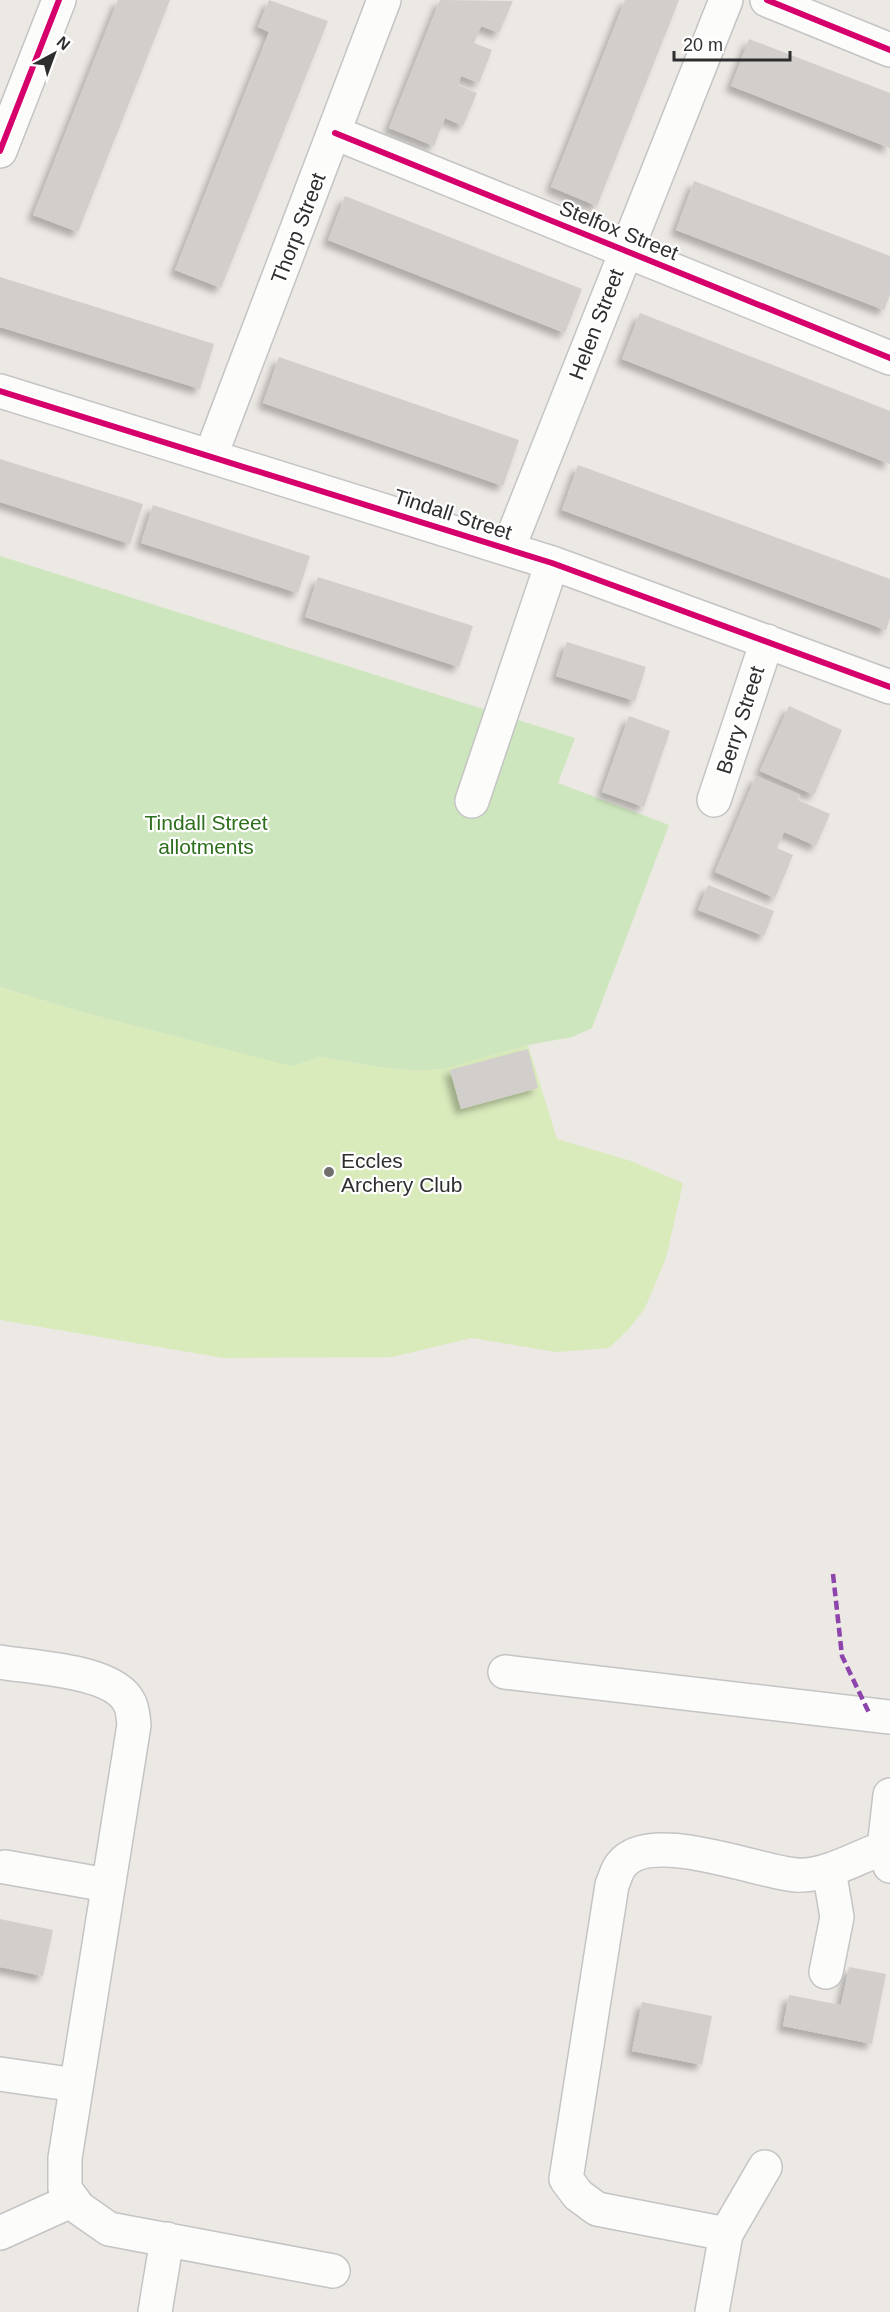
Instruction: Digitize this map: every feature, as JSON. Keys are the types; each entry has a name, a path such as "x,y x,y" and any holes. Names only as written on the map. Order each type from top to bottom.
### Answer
{"street":[{"path":"0,151 60,0"},
{"name":"Helen Street","path":"508,549 726,0"},
{"path":"767,0 890,51"},
{"name":"Thorp Street","path":"211,455 335,133 374,3"},
{"name":"Stelfox Street","path":"335,133 890,358"},
{"name":"Tindall Street","path":"0,391 552,563 890,687"},
{"path":"472,801 552,563"},
{"name":"Berry Street","path":"714,800 767,641"},
{"path":"0,1662 102,1679 120,1690 130,1702 134,1725 65,2158 66,2189 79,2208 109,2229 333,2271"},
{"path":"505,1672 890,1717"},
{"path":"726,2234 597,2209 578,2195 566,2179 612,1885 623,1863 646,1851 683,1850 797,1875 887,1857 890,1795"},
{"path":"5,1868 107,1885"},
{"path":"826,1972 837,1917 829,1870"},
{"path":"0,2074 76,2085"},
{"path":"712,2312 726,2234 765,2167"},
{"path":"0,2233 73,2200"},
{"path":"155,2312 167,2239"}],"green space":[{"name":"Tindall Street allotments","path":"0,556 575,738 558,783 669,825 592,1028 572,1037 528,1045 444,1069 416,1071 321,1057 291,1067 78,1011 0,987"},
{"name":"Eccles Archery Club","path":"0,987 78,1011 291,1066 321,1057 416,1071 443,1069 528,1045 557,1139 631,1161 683,1183 666,1258 645,1308 628,1330 609,1348 556,1352 472,1338 392,1357 224,1358 0,1320"}],"building":[{"path":"118,0 170,0 78,232 33,215"},
{"path":"269,0 328,21 221,288 175,270 269,32 258,27"},
{"path":"440,0 513,1 499,33 481,26 474,43 492,50 479,83 461,76 458,85 477,93 463,126 445,118 434,146 389,128"},
{"path":"625,0 679,0 597,206 551,187"},
{"path":"749,39 890,93 890,148 731,86"},
{"path":"694,181 890,256 890,295 884,310 676,230"},
{"path":"345,196 582,289 565,333 328,240"},
{"path":"0,277 214,344 200,389 0,327"},
{"path":"640,313 890,411 890,464 622,359"},
{"path":"279,357 519,440 503,486 263,403"},
{"path":"0,459 143,504 130,544 0,502"},
{"path":"578,465 890,579 890,618 886,630 562,510"},
{"path":"153,505 310,556 298,593 141,543"},
{"path":"318,577 473,626 459,667 305,617"},
{"path":"567,642 646,667 635,701 556,676"},
{"path":"789,706 842,730 814,795 760,771"},
{"path":"629,716 670,731 644,807 602,792"},
{"path":"756,776 800,795 798,800 830,814 816,846 784,832 777,848 793,855 775,898 715,872"},
{"path":"708,885 774,911 764,936 698,910"},
{"path":"528,1049 538,1088 461,1109 450,1070"},
{"path":"0,1919 53,1930 43,1976 0,1967"},
{"path":"849,1967 886,1974 872,2044 783,2026 789,1995 841,2005"},
{"path":"642,2002 712,2016 702,2065 632,2051"}],"marked path":[{"path":"833,1574 842,1656 870,1715"}],"cycle path":[{"path":"0,151 59,0"},
{"path":"767,0 890,50"},
{"path":"335,133 890,358"},
{"path":"0,391 552,563 890,687"}],"place":[{"name":"Eccles Archery Club","path":"329,1172"}]}
